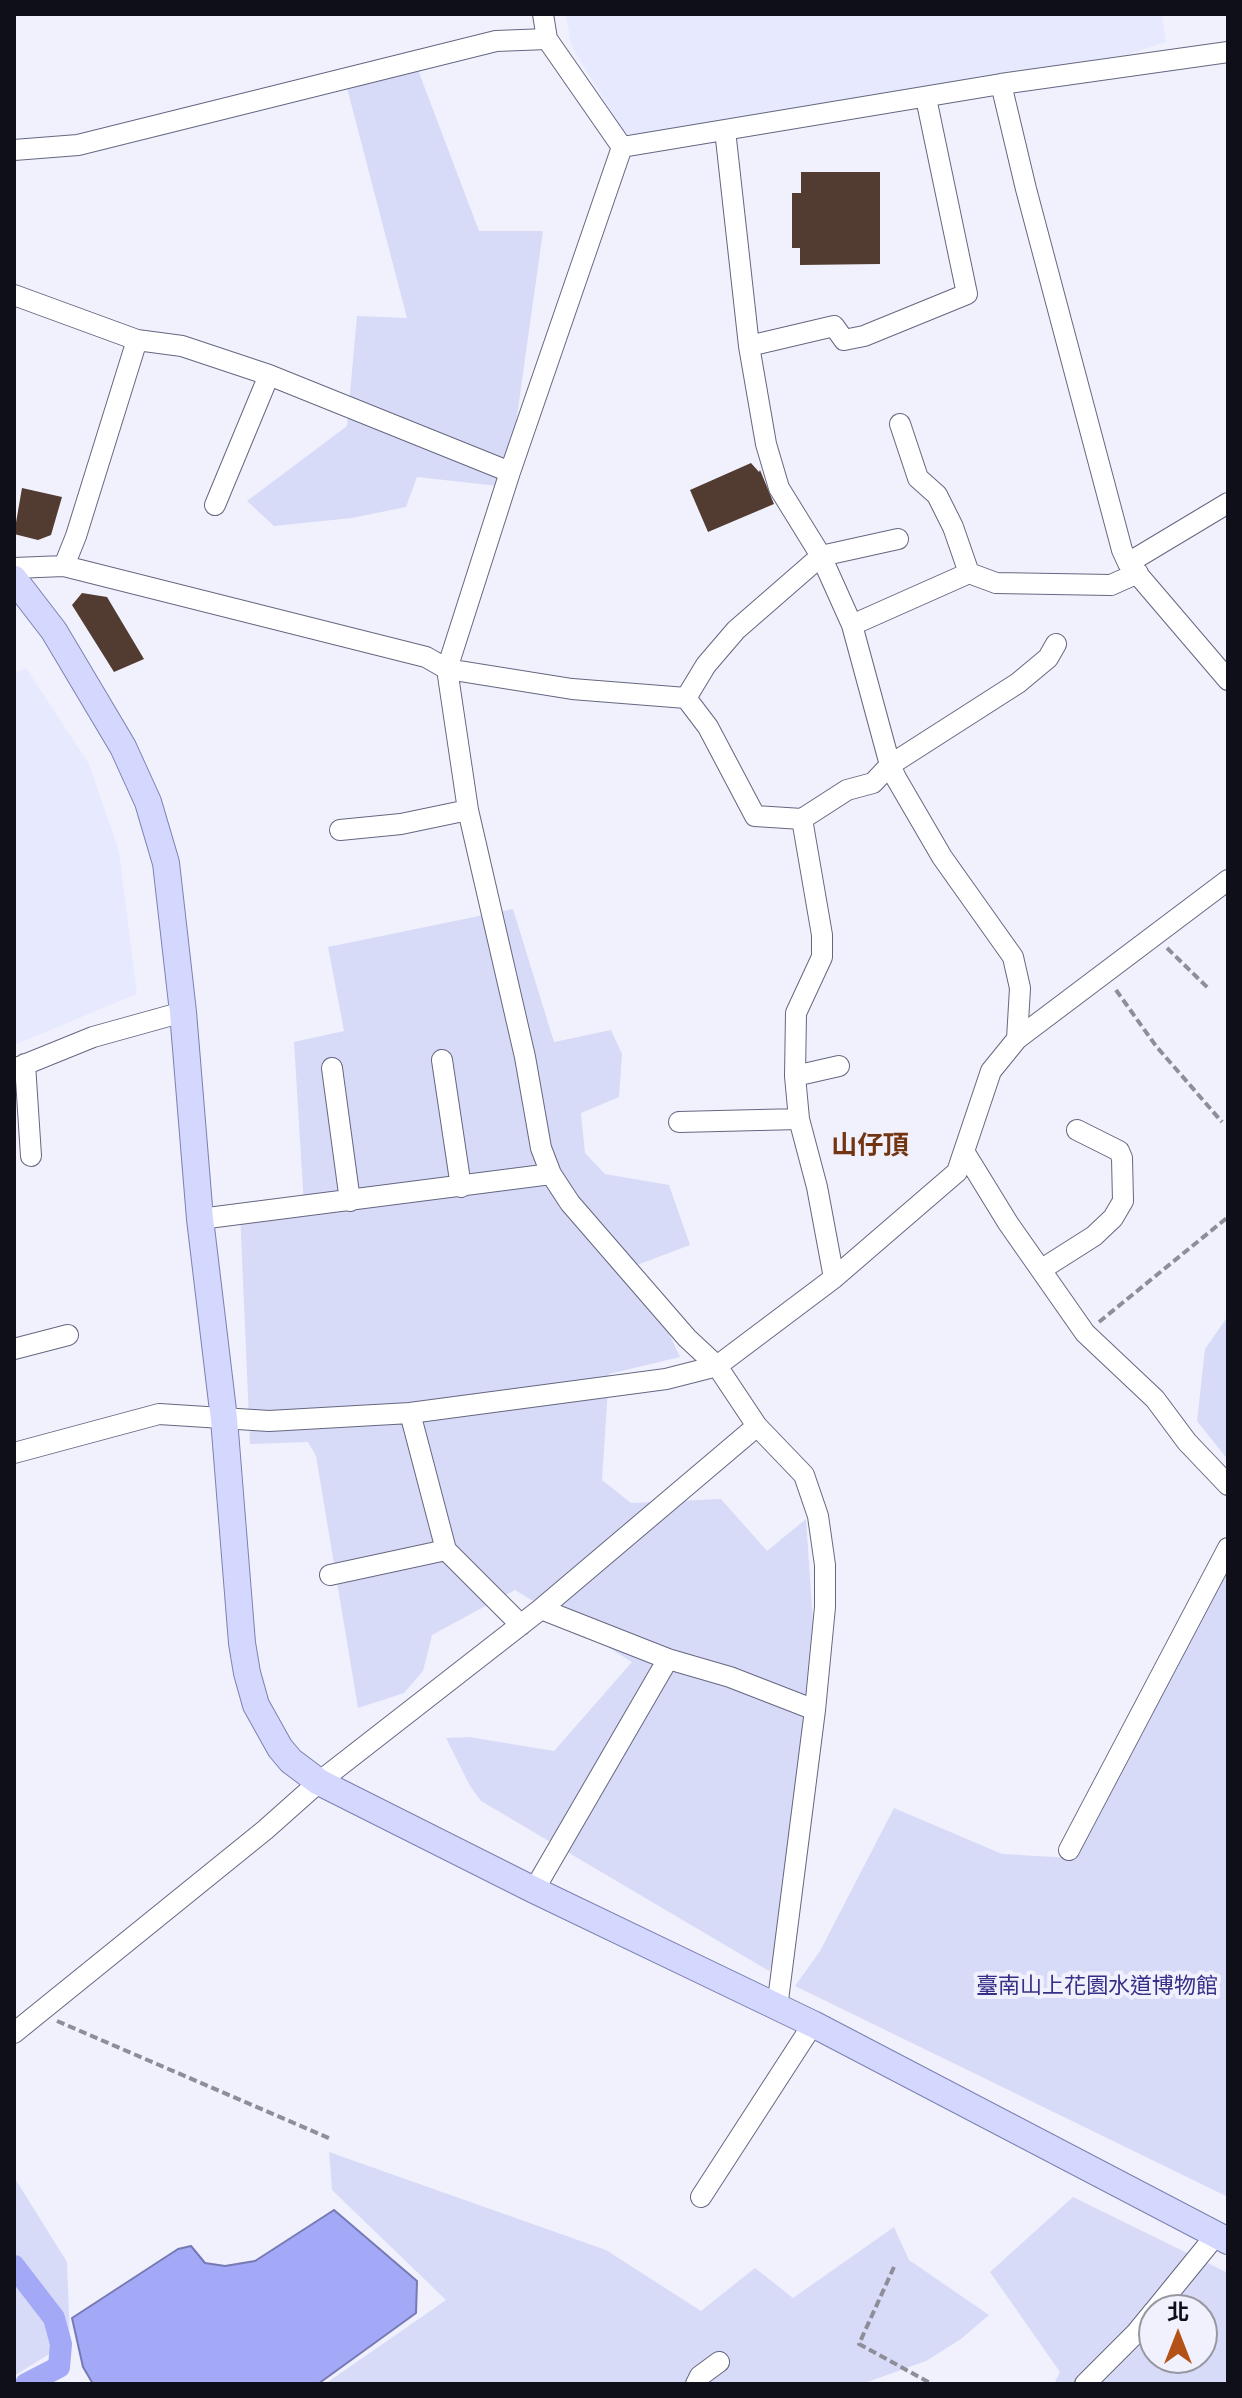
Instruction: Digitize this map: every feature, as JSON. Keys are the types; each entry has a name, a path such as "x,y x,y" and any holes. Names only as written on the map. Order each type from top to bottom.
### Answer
{"main road":[{"path":"14,579 54,631 102,710 139,780 166,863 183,1012 200,1219 224,1419 242,1643 252,1693 263,1721 280,1748 291,1761 319,1782 534,1890 813,2024 1222,2238"}],"street":[{"path":"543,14 547,39 622,147"},
{"path":"14,150 78,145 496,41 547,39"},
{"path":"622,147 1001,84 1228,52"},
{"path":"1001,84 1122,550 1133,568 1228,680"},
{"path":"749,346 834,326 844,340 864,336 967,294 926,98"},
{"path":"725,130 749,346 766,444 779,488 821,556 852,625 890,765 942,857 1013,957 1020,988 1017,1039"},
{"path":"622,147 510,472 447,669 468,810 525,1057 541,1148 551,1174 570,1203 687,1338 717,1366 757,1426 804,1475 818,1516 825,1565 825,1607 777,2008"},
{"path":"14,295 137,340 182,346 269,375 510,472"},
{"path":"64,566 137,340"},
{"path":"215,505 269,375"},
{"path":"900,424 918,478 937,495 953,527 969,573"},
{"path":"852,625 969,573 996,583 1111,585 1228,503"},
{"path":"686,698 706,665 736,630 821,556 898,539"},
{"path":"14,568 64,566 426,657 447,669 572,689 686,698 708,727 755,816 802,819 847,790 873,783 890,765 1018,683 1048,658 1056,644"},
{"path":"340,830 401,824 468,810"},
{"path":"802,819 822,935 822,957 796,1013 795,1076 799,1119 817,1187 834,1278"},
{"path":"14,1453 159,1414 269,1421 410,1413 666,1379 717,1366 834,1278 957,1172 991,1071 1017,1039 1228,880"},
{"path":"31,1156 19,1066 93,1037 183,1012"},
{"path":"442,1060 461,1187"},
{"path":"795,1076 839,1066"},
{"path":"332,1068 350,1201"},
{"path":"679,1122 799,1119"},
{"path":"1042,1269 1094,1236 1113,1218 1123,1201 1122,1158 1119,1151 1077,1130"},
{"path":"965,1153 1008,1223 1085,1333 1155,1399 1187,1442 1228,1485"},
{"path":"200,1219 551,1174"},
{"path":"14,1349 68,1335"},
{"path":"410,1413 446,1550 521,1625"},
{"path":"14,2033 265,1830 319,1782 541,1609 757,1426"},
{"path":"1069,1850 1228,1548"},
{"path":"330,1575 446,1550"},
{"path":"541,1609 668,1659 730,1677 815,1710"},
{"path":"534,1890 668,1659"},
{"path":"701,2197 813,2024"},
{"path":"1169,2294 1222,2238"},
{"path":"1085,2384 1138,2327"},
{"path":"696,2384 700,2376 719,2362"}],"path":[{"path":"1156,936 1208,988"},
{"path":"1105,975 1156,1046 1222,1122"},
{"path":"1085,1333 1228,1217"},
{"path":"39,2013 331,2139"},
{"path":"894,2267 859,2344 932,2384"}],"shaded area":[{"path":"566,14 1162,14 1166,42 1129,54 627,138 571,45"},
{"path":"26,668 89,764 119,851 137,994 14,1045 14,673"}],"green space":[{"path":"418,70 479,231 543,231 507,487 417,477 406,507 352,518 274,526 247,501 347,426 357,316 407,318 346,84"},
{"path":"513,909 554,1042 611,1030 622,1054 619,1097 581,1113 585,1153 605,1174 669,1185 690,1245 637,1265 680,1357 609,1374 602,1480 631,1503 721,1499 767,1551 806,1519 813,1623 783,1941 769,1971 481,1801 446,1738 469,1737 554,1751 632,1662 515,1590 432,1635 423,1671 404,1693 358,1708 316,1456 308,1442 250,1444 240,1211 304,1206 294,1042 344,1031 328,947"},
{"path":"1228,1316 1228,1460 1197,1421 1205,1349"},
{"name":"臺南山上花園水道博物館","path":"1228,1565 1228,2197 795,1986 820,1951 894,1808 1002,1854 1072,1858"},
{"path":"329,2152 606,2250 701,2311 755,2268 793,2298 894,2227 909,2260 989,2315 961,2339 926,2361 862,2384 325,2384 446,2300 332,2190"},
{"path":"14,2177 67,2262 70,2341 14,2376"},
{"path":"1073,2197 1228,2273 1228,2384 1054,2384 1060,2372 990,2272"}],"water":[{"path":"334,2210 417,2281 416,2313 318,2384 93,2384 83,2367 72,2318 178,2249 191,2246 205,2263 225,2266 255,2261"}],"building":[{"path":"801,172 880,172 880,264 800,265 800,248 792,248 792,193 801,193"},
{"path":"751,463 760,470 774,504 708,532 690,490"},
{"path":"22,488 62,497 51,535 38,540 14,534"},
{"path":"82,593 107,597 144,659 114,672 72,605"}],"waterway":[{"path":"14,2266 54,2318 61,2344 59,2367 26,2384"}],"district":[{"name":"山仔頂","path":"870,1146"}]}
